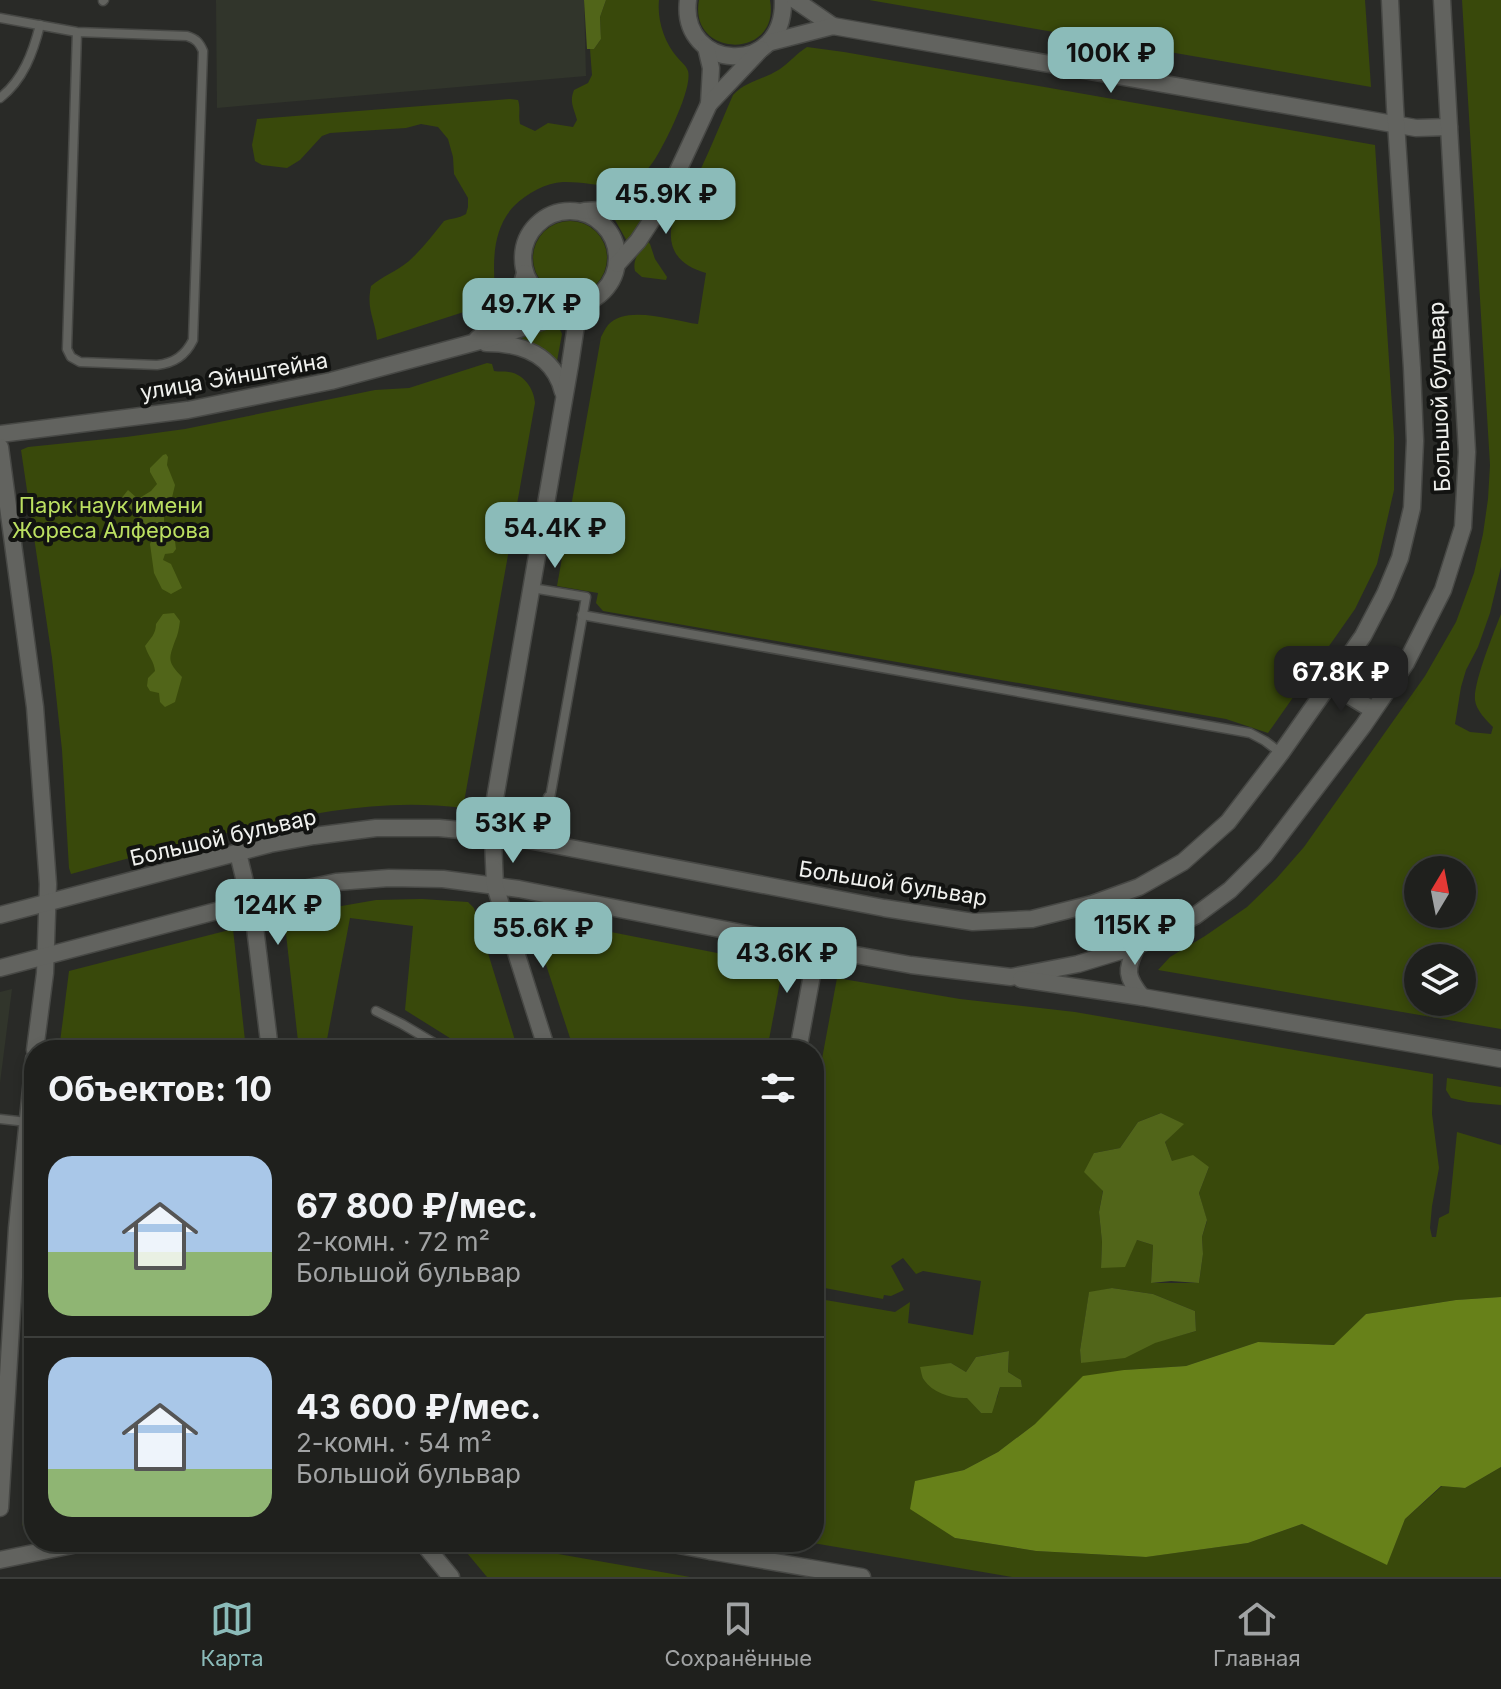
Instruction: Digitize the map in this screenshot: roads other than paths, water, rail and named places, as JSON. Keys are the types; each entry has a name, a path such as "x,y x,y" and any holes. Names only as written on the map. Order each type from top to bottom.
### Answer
{"street":[{"path":"688,0 689,24 696,37 706,47 733,57 833,26"},
{"path":"617,264 645,231 663,203 709,104 779,29 783,0"},
{"path":"795,0 833,26 1416,128 1449,127"},
{"name":"Большой бульвар","path":"0,915 270,844 376,828 439,828 492,833 884,908 973,922 1032,919 1092,904 1139,887 1183,862 1228,822 1281,753 1363,636 1400,558 1412,508 1415,441 1390,0"},
{"name":"Большой бульвар","path":"0,968 336,882 389,878 443,879 519,889 911,965 1011,977 1078,964 1137,946 1195,916 1230,890 1265,855 1406,663 1443,590 1463,527 1467,452 1442,0"},
{"path":"706,47 711,68 709,104"},
{"path":"575,211 598,220 607,229 617,251 617,264 608,287 591,301 575,305 559,304 548,300 530,284 522,262 526,239 541,220 563,211 630,205 675,180"},
{"path":"472,342 503,317 515,301 525,273"},
{"path":"544,1040 495,886 492,816 564,397 575,305"},
{"name":"улица Эйнштейна","path":"0,434 188,410 331,381 427,357 553,318 575,305"},
{"path":"472,342 513,346 538,354 560,378 564,397"},
{"path":"0,447 35,707 48,884 45,957 36,1040"},
{"path":"1330,684 1373,710"},
{"path":"238,853 251,902 269,1040"},
{"path":"1137,946 1128,971 1130,982 1142,997"},
{"path":"800,1040 817,948"},
{"path":"1011,977 1501,1059"},
{"path":"0,1508 24,1154"},
{"path":"0,1560 39,1552"},
{"path":"430,1552 451,1577"},
{"path":"740,1552 862,1577"}],"lane":[{"path":"0,18 77,32 187,36 199,43 203,51 193,340 180,357 167,364 80,362 71,357 67,349 77,32"},
{"path":"0,98 19,80 35,46 40,25"},
{"path":"71,226 81,223"},
{"path":"532,588 586,597 575,636 548,797"},
{"path":"582,615 1250,733 1281,753"},
{"path":"376,1011 429,1040"},
{"path":"0,1119 24,1122"}],"park label":[{"name":"Парк наук имени Жореса Алферова","path":"111,518"}]}
